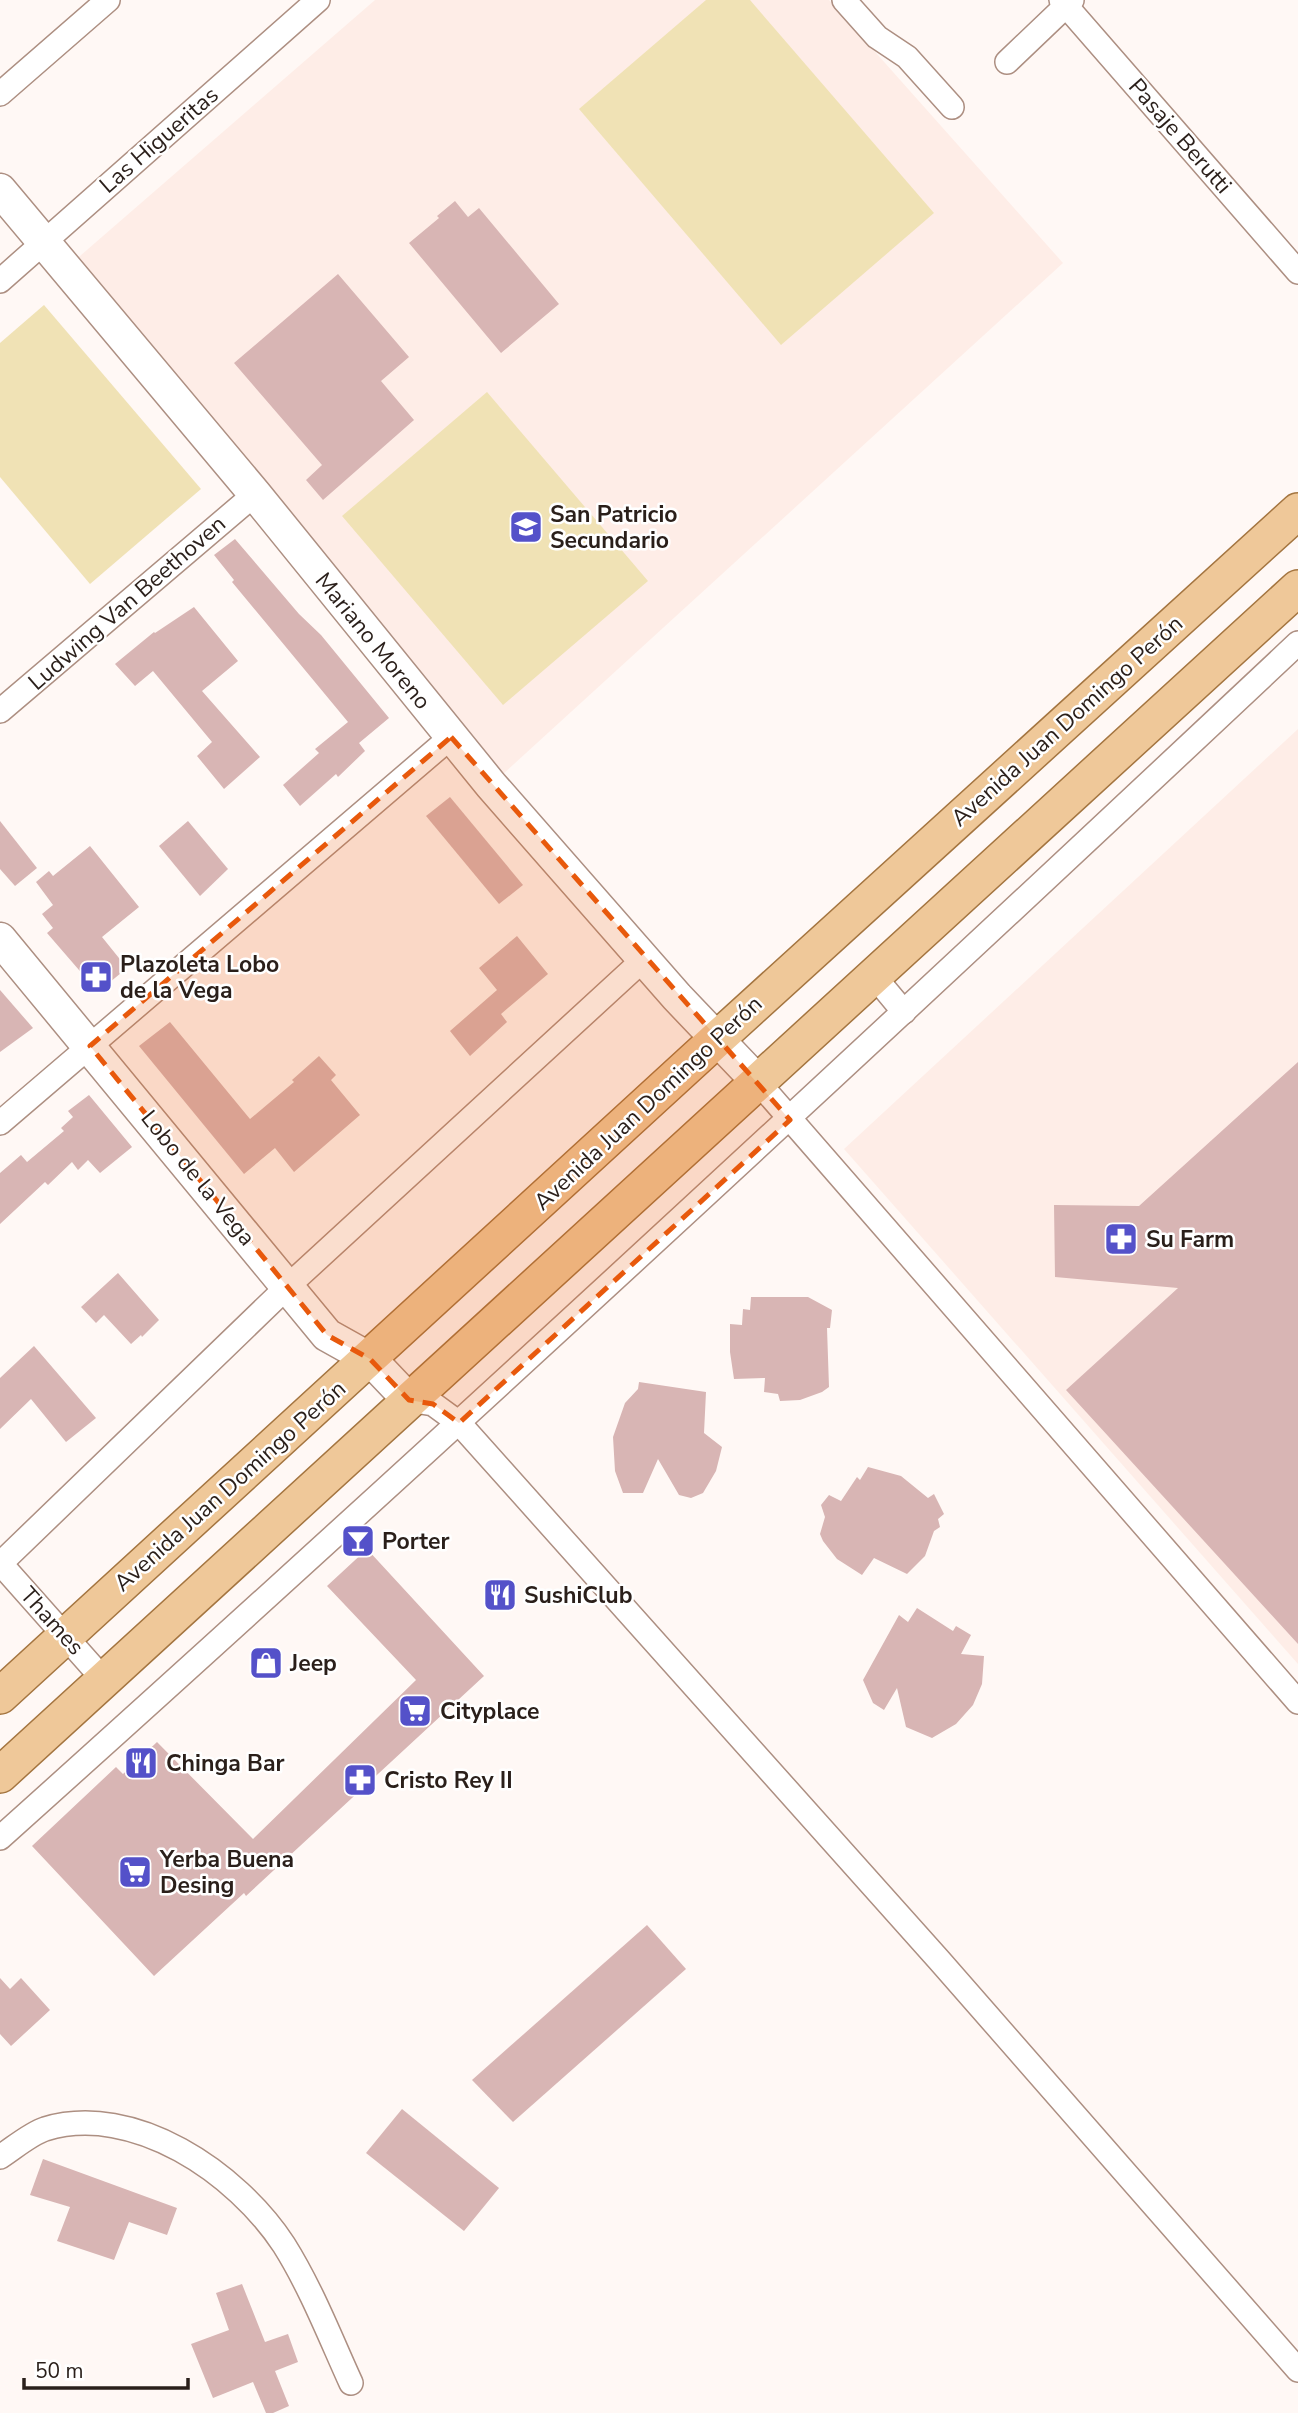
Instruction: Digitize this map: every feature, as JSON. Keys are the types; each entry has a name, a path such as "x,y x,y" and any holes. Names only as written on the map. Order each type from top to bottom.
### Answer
{"main road":[{"name":"Avenida Juan Domingo Perón","path":"0,1696 1298,511"},
{"path":"0,1775 1298,588"}],"street":[{"path":"0,94 108,0"},
{"name":"Las Higueritas","path":"0,281 318,0"},
{"path":"844,0 877,37 907,57 952,107"},
{"path":"1007,62 1066,2"},
{"name":"Pasaje Berutti","path":"1066,2 1298,272"},
{"name":"Mariano Moreno","path":"0,190 254,494 451,737 644,959 758,1082"},
{"name":"Ludwing Van Beethoven","path":"0,711 254,494"},
{"path":"0,1838 460,1423 790,1120 1298,643 1272,612"},
{"path":"0,1124 451,737"},
{"name":"Lobo de la Vega","path":"0,939 327,1335 370,1359 409,1400"},
{"path":"0,1563 288,1287 644,959"},
{"path":"874,976 904,1012"},
{"path":"758,1082 1298,1702"},
{"path":"409,1400 433,1404 460,1423 930,1950 1298,2370"},
{"name":"Thames","path":"0,1563 104,1680"},
{"path":"0,2157 43,2129 75,2124 116,2125 145,2134 186,2153 217,2174 242,2197 283,2244 310,2293 351,2384"}],"highlighted area":[{"path":"451,737 790,1120 459,1423 433,1404 409,1400 370,1359 327,1335 90,1046"}],"shaded area":[{"name":"San Patricio Secundario","path":"375,0 829,0 1063,263 491,785 65,269"},
{"path":"706,0 750,0 934,213 781,345 579,109"},
{"path":"44,305 201,489 90,584 0,477 0,343"},
{"path":"487,392 648,581 503,705 342,516"},
{"path":"1298,729 1298,1664 844,1149"}],"building":[{"path":"455,201 468,217 479,208 559,304 501,353 409,243"},
{"path":"338,274 409,357 381,381 414,420 323,500 306,480 322,465 234,363"},
{"path":"235,539 299,614 321,635 389,718 359,743 365,751 338,777 336,774 300,806 283,785 319,753 315,749 348,722 232,582 234,580 214,555"},
{"path":"194,607 238,661 202,691 260,757 224,789 197,756 212,742 153,671 135,686 115,664 154,632"},
{"path":"450,797 523,885 499,904 426,816"},
{"path":"0,821 37,868 15,886 0,869"},
{"path":"188,821 228,869 200,896 159,846"},
{"path":"90,846 139,907 102,937 127,968 98,992 47,933 53,928 42,914 53,905 36,882 49,871 53,876"},
{"path":"517,936 548,974 501,1014 507,1022 470,1056 450,1031 497,990 479,968"},
{"path":"0,990 33,1028 0,1052"},
{"path":"170,1022 250,1119 294,1082 292,1080 319,1056 336,1075 331,1080 360,1115 294,1172 275,1148 244,1174 139,1046"},
{"path":"1298,1062 1298,1644 1066,1390 1178,1288 1055,1277 1054,1205 1139,1206"},
{"path":"89,1095 132,1147 100,1173 88,1160 78,1170 72,1162 48,1185 45,1182 0,1224 0,1173 21,1155 27,1162 64,1131 61,1128 73,1117 68,1111"},
{"path":"118,1273 159,1320 131,1344 104,1315 96,1323 81,1307"},
{"path":"751,1297 808,1297 832,1310 830,1328 827,1328 829,1387 800,1400 780,1401 778,1394 764,1392 765,1378 734,1379 730,1324 742,1325 743,1309 750,1310"},
{"path":"34,1346 96,1418 66,1442 31,1399 0,1429 0,1378"},
{"path":"639,1382 706,1392 704,1433 722,1447 716,1471 703,1493 691,1498 679,1495 658,1459 643,1493 623,1493 615,1471 613,1437 625,1403 638,1389"},
{"path":"868,1467 901,1476 928,1498 934,1494 944,1514 938,1519 940,1527 934,1531 925,1556 907,1574 874,1558 862,1575 837,1559 820,1534 825,1517 821,1505 829,1495 841,1501 857,1477 860,1480"},
{"path":"367,1549 484,1676 246,1896 244,1893 154,1976 32,1846 116,1767 123,1774 157,1742 253,1839 416,1680 327,1586"},
{"path":"917,1608 953,1631 956,1626 971,1635 961,1654 984,1656 982,1684 973,1705 956,1724 932,1738 906,1727 897,1688 884,1710 873,1703 863,1680 899,1615 908,1622"},
{"path":"647,1925 686,1969 513,2122 472,2080"},
{"path":"0,1978 10,1989 21,1978 50,2010 11,2046 0,2034"},
{"path":"402,2109 499,2188 464,2231 366,2153"},
{"path":"43,2159 177,2208 167,2235 129,2222 114,2260 57,2241 70,2207 30,2195"},
{"path":"242,2284 265,2342 288,2334 298,2362 275,2371 289,2406 273,2413 266,2413 253,2382 213,2398 191,2344 229,2330 216,2293"}],"place":[{"name":"San Patricio Secundario","path":"526,527"},
{"name":"Plazoleta Lobo de la Vega","path":"96,977"},
{"name":"Su Farm","path":"1121,1239"},
{"name":"Porter","path":"358,1541"},
{"name":"SushiClub","path":"500,1595"},
{"name":"Jeep","path":"266,1663"},
{"name":"Cityplace","path":"415,1711"},
{"name":"Chinga Bar","path":"141,1763"},
{"name":"Cristo Rey II","path":"360,1780"},
{"name":"Yerba Buena Desing","path":"135,1872"}]}
